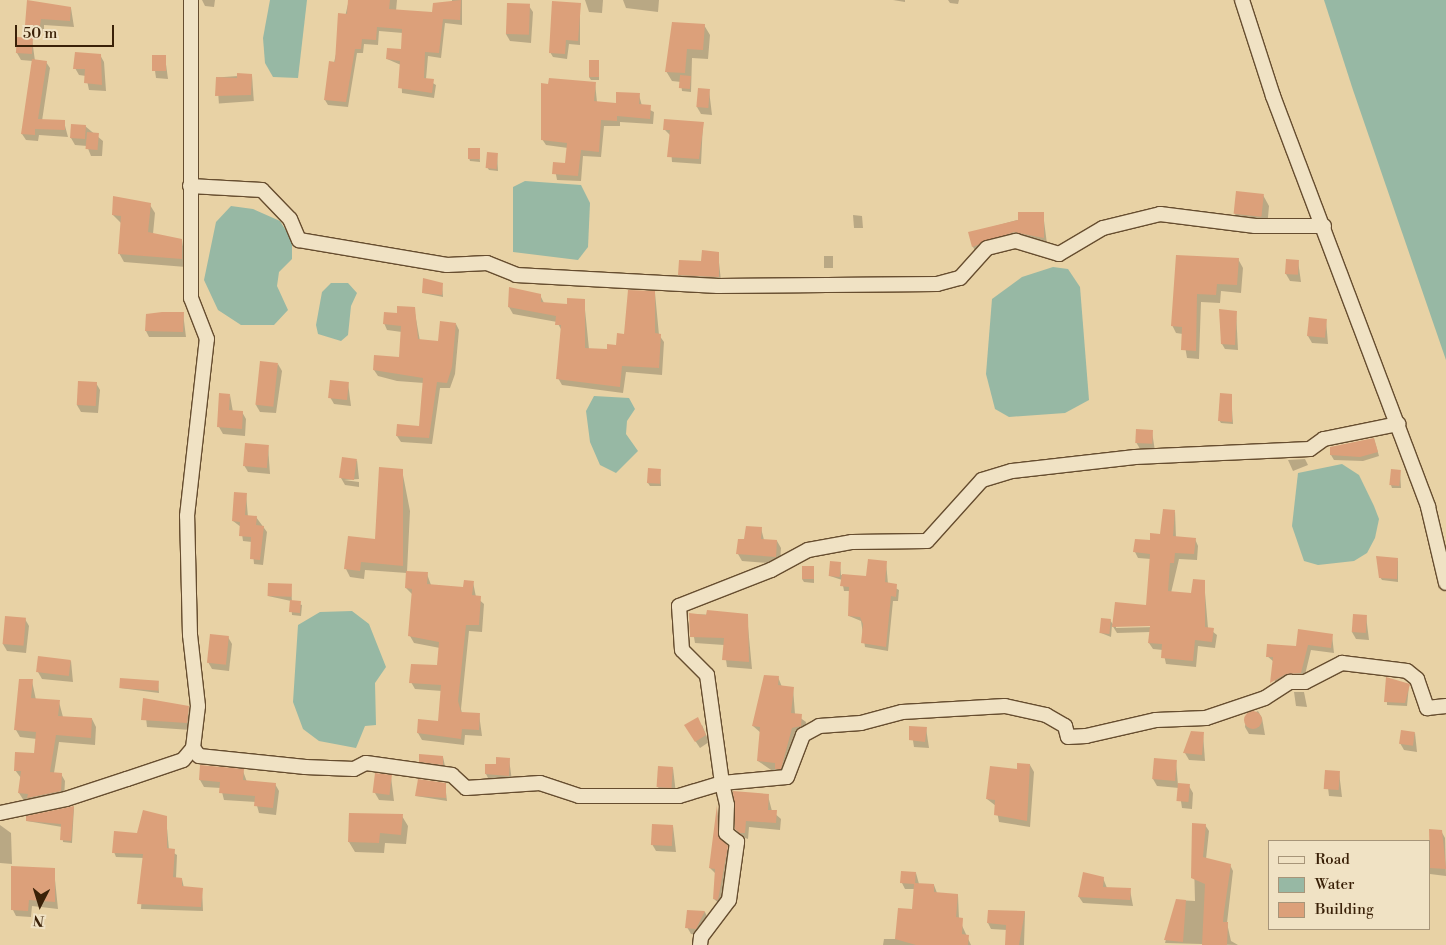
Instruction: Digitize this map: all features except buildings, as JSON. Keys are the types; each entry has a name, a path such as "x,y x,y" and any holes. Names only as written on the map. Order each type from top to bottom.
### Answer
{"street":[{"path":"0,813 66,799 127,779 183,760 194,748 198,706 190,635 187,516 207,339 191,298 191,0"},
{"path":"1242,0 1273,96 1324,226 1428,507 1446,583"},
{"path":"190,186 262,190 290,219 299,240 447,265 487,264 516,275 718,286 938,284 960,278 987,248 1016,241 1059,254 1103,228 1160,214 1255,226 1324,226"},
{"path":"700,945 701,937 726,908 737,842 726,833 727,805 722,783 707,675 682,650 679,606 771,570 808,550 852,542 927,541 982,480 1012,471 1135,457 1310,449 1324,439 1398,424"},
{"path":"194,748 199,756 306,767 354,769 366,764 452,775 466,788 540,783 579,796 679,796 722,783 787,777 803,735 819,726 861,723 902,712 1005,706 1046,715 1065,726 1068,736 1086,736 1156,720 1206,718 1265,698 1290,682 1305,682 1342,663 1407,671 1417,678 1427,708 1446,706"}],"water":[{"path":"270,0 307,0 298,78 273,77 265,63 263,38"},
{"path":"1324,0 1446,0 1446,360 1353,90"},
{"path":"525,181 581,185 590,203 588,247 578,260 513,252 513,187"},
{"path":"231,206 253,209 280,221 292,240 292,259 279,272 277,286 288,310 274,325 241,325 218,310 204,280 216,222"},
{"path":"1053,267 1068,269 1080,287 1089,400 1065,413 1009,417 995,409 986,374 992,299 1022,277"},
{"path":"331,283 348,283 357,293 351,306 348,335 341,341 318,334 316,325 322,292"},
{"path":"594,396 629,398 635,409 627,421 626,434 638,451 616,473 600,465 590,442 586,411"},
{"path":"1342,464 1359,475 1374,506 1379,519 1375,538 1367,553 1354,561 1318,565 1304,561 1292,526 1298,473"},
{"path":"352,611 369,624 386,667 375,683 376,725 365,726 356,748 319,741 303,729 293,702 298,625 320,612"}]}
